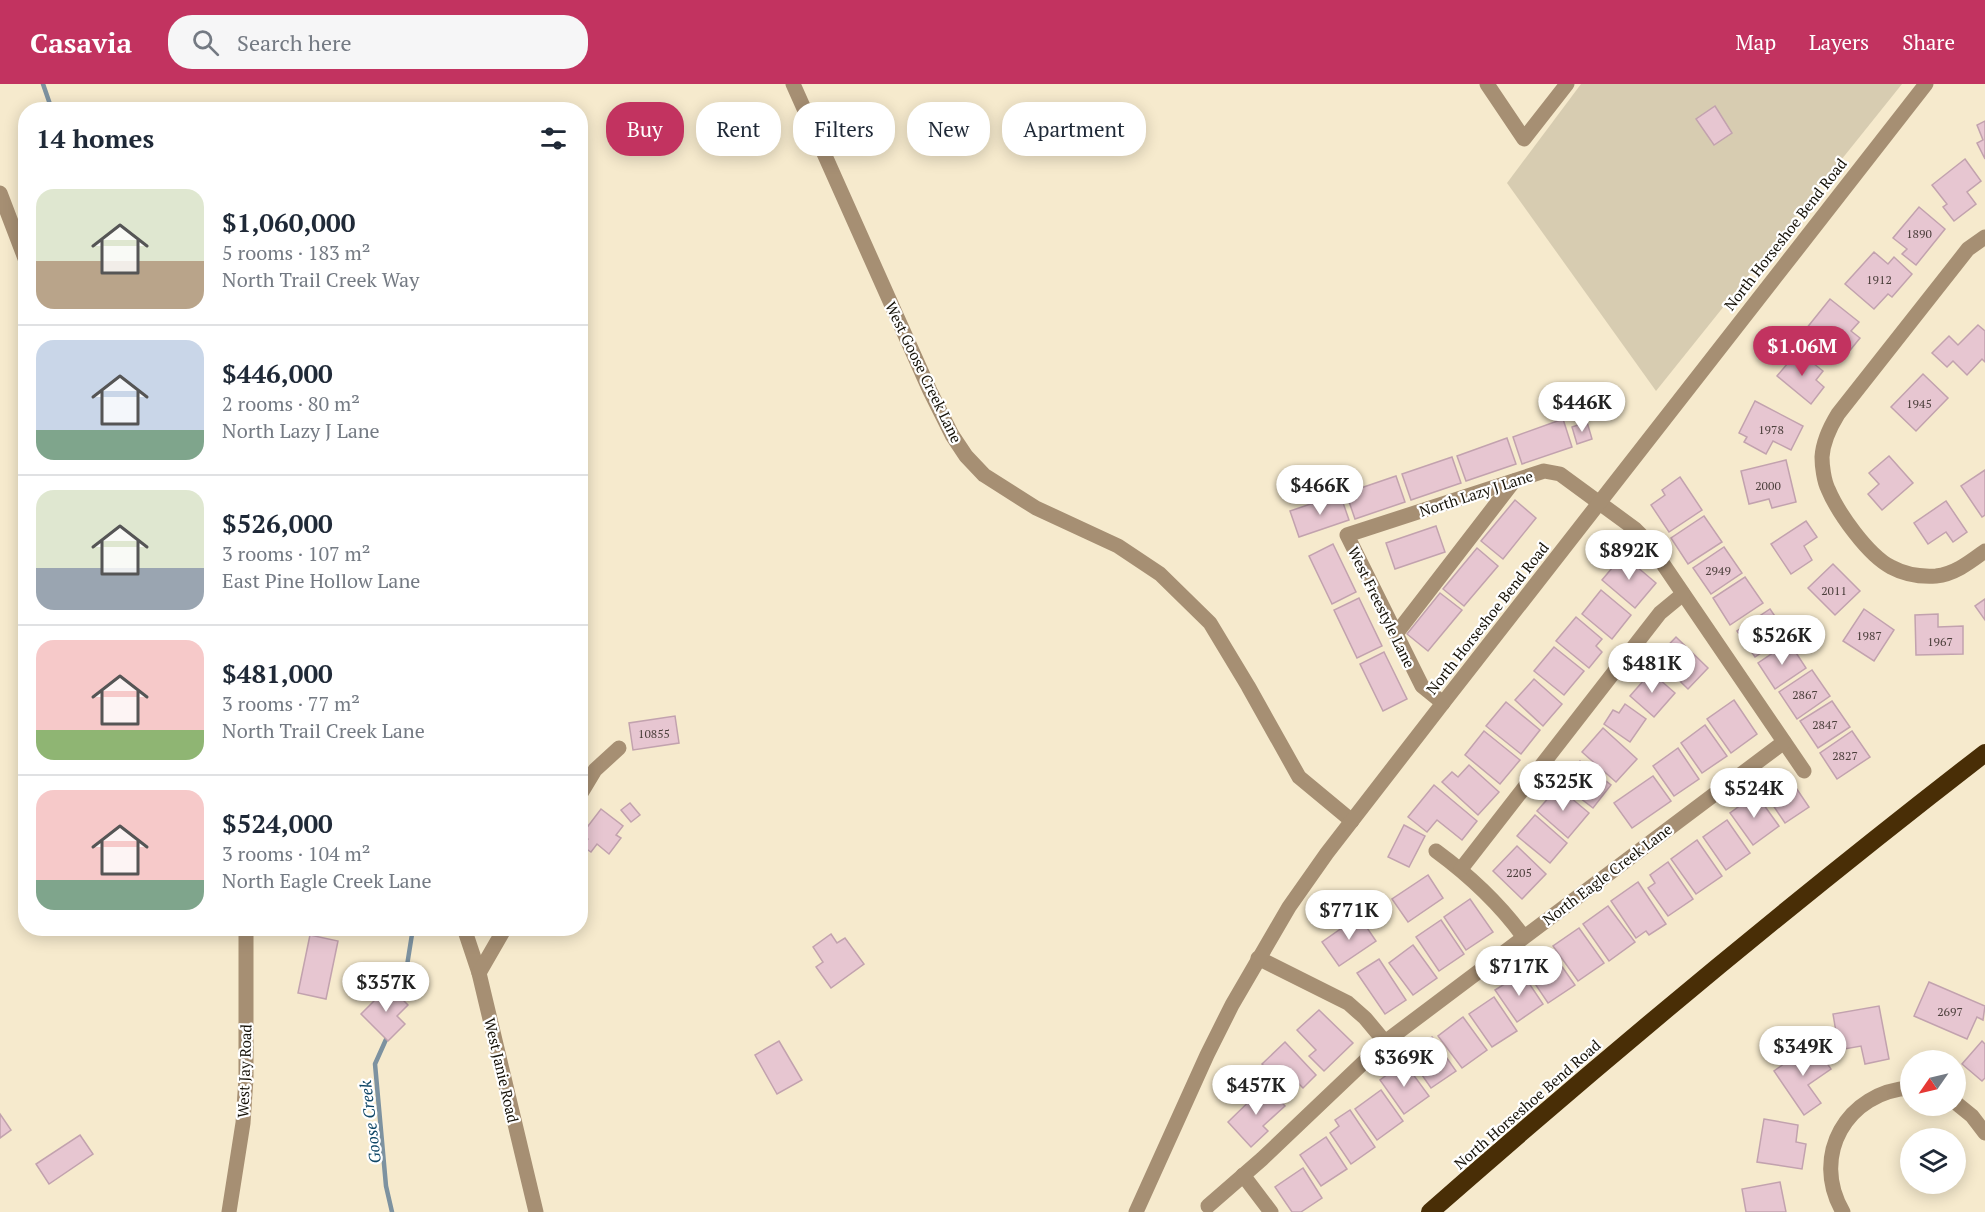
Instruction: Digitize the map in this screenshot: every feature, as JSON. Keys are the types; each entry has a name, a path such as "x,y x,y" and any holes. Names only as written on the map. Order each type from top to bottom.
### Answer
{"highway":[{"name":"North Horseshoe Bend Road","path":"1430,1212 1742,945 1873,839 1985,753"}],"street":[{"name":"West Goose Creek Lane","path":"793,84 930,391 952,435 966,456 984,475 1036,508 1118,546 1161,574 1209,624 1248,686 1299,777 1352,821"},
{"path":"1487,84 1524,138 1567,84"},
{"name":"North Horseshoe Bend Road","path":"1136,1212 1207,1055 1258,958 1289,907 1327,853 1443,703 1926,84"},
{"path":"0,193 18,240"},
{"path":"1985,237 1968,249 1838,414 1828,432 1822,457 1827,486 1835,502 1872,552 1891,567 1914,575 1938,576 1962,568 1985,551"},
{"name":"North Lazy J Lane","path":"1347,535 1545,471 1560,474 1600,502 1648,542 1804,771"},
{"path":"1396,634 1514,481"},
{"name":"West Freestyle Lane","path":"1347,535 1422,686 1443,703"},
{"path":"1461,869 1660,613 1683,594"},
{"name":"North Eagle Creek Lane","path":"1208,1206 1385,1042 1784,742"},
{"path":"588,782 595,770 619,748"},
{"path":"1436,851 1461,869 1503,909 1523,936"},
{"name":"West Jay Road","path":"229,1212 243,1123 246,1078 246,936"},
{"name":"West Janie Road","path":"467,936 479,973 536,1212"},
{"path":"479,973 500,936"},
{"path":"1258,958 1347,1003 1365,1018 1385,1042"},
{"path":"1843,1212 1830,1176 1832,1153 1840,1130 1852,1113 1867,1101 1887,1091 1900,1089"},
{"path":"1966,1111 1985,1133"},
{"path":"1243,1175 1270,1212"}],"shaded area":[{"path":"1581,84 1902,84 1656,391 1507,183"}],"building":[{"path":"1715,106 1732,133 1714,145 1696,119"},
{"path":"1985,121 1985,159 1977,143 1983,140 1977,125"},
{"path":"1965,159 1981,181 1967,192 1976,204 1954,221 1943,207 1947,204 1932,185"},
{"path":"1919,207 1945,229 1916,265 1902,254 1907,249 1893,238"},
{"path":"1874,252 1888,264 1894,257 1912,274 1892,297 1888,294 1874,309 1845,284"},
{"path":"1830,299 1859,322 1851,331 1860,338 1843,359 1806,329"},
{"path":"1978,325 1985,331 1985,362 1982,359 1967,375 1953,361 1947,367 1932,353 1949,336 1958,345"},
{"path":"1798,351 1823,371 1816,380 1824,387 1811,404 1777,376"},
{"path":"1923,374 1948,398 1916,431 1891,407"},
{"path":"1755,401 1803,426 1791,450 1773,441 1766,454 1744,442 1747,437 1739,433"},
{"path":"1563,419 1572,447 1522,464 1513,437"},
{"path":"1587,422 1592,439 1577,444 1572,427"},
{"path":"1507,438 1516,464 1466,481 1457,456"},
{"path":"1889,456 1913,483 1882,510 1868,494 1879,484 1869,473"},
{"path":"1452,457 1461,483 1411,500 1402,474"},
{"path":"1786,460 1796,502 1772,508 1769,499 1749,504 1741,471"},
{"path":"1985,470 1985,515 1982,517 1961,486"},
{"path":"1396,476 1405,502 1355,519 1346,493"},
{"path":"1680,477 1702,510 1669,532 1651,505 1665,495 1662,490"},
{"path":"1340,494 1349,520 1299,537 1290,511"},
{"path":"1515,500 1536,518 1503,559 1481,541"},
{"path":"1946,501 1967,532 1953,542 1946,532 1928,544 1914,523"},
{"path":"1704,516 1722,542 1688,564 1671,538"},
{"path":"1806,521 1817,537 1804,546 1812,560 1791,574 1771,544"},
{"path":"1436,526 1445,552 1395,569 1386,543"},
{"path":"1333,544 1356,592 1332,604 1309,556"},
{"path":"1724,547 1742,573 1711,594 1693,568"},
{"path":"1477,548 1498,566 1464,606 1443,589"},
{"path":"1623,555 1656,583 1635,608 1602,580"},
{"path":"1833,564 1860,591 1835,615 1808,588"},
{"path":"1745,577 1763,603 1730,625 1713,598"},
{"path":"1601,590 1631,615 1612,639 1582,614"},
{"path":"1440,593 1462,610 1428,651 1407,634"},
{"path":"1359,598 1382,646 1357,658 1334,610"},
{"path":"1985,599 1985,620 1975,606"},
{"path":"1770,609 1788,635 1755,657 1737,631"},
{"path":"1864,609 1894,630 1874,661 1843,641"},
{"path":"1938,614 1938,627 1963,626 1963,654 1916,655 1915,615"},
{"path":"1576,617 1602,639 1596,646 1602,652 1589,668 1556,641"},
{"path":"1676,637 1708,668 1688,689 1656,658"},
{"path":"1789,642 1806,668 1775,689 1758,663"},
{"path":"1554,647 1584,671 1564,695 1534,671"},
{"path":"1384,652 1407,699 1383,711 1360,664"},
{"path":"1812,670 1830,696 1797,719 1779,692"},
{"path":"1651,672 1675,693 1654,717 1630,696"},
{"path":"1534,679 1562,704 1543,726 1515,700"},
{"path":"1734,700 1757,734 1731,753 1707,719"},
{"path":"1832,701 1850,727 1818,748 1800,721"},
{"path":"1506,702 1540,730 1521,754 1486,726"},
{"path":"1625,704 1646,719 1630,742 1604,724 1613,710 1619,713"},
{"path":"675,716 679,743 633,750 629,723"},
{"path":"1705,725 1727,756 1702,773 1681,743"},
{"path":"1603,728 1637,759 1616,782 1582,752"},
{"path":"1484,731 1520,760 1500,784 1465,755"},
{"path":"1852,731 1870,757 1837,779 1820,753"},
{"path":"1678,748 1699,779 1674,796 1653,766"},
{"path":"1580,761 1611,785 1593,808 1562,784"},
{"path":"1469,765 1499,792 1478,815 1442,782 1452,772 1458,777"},
{"path":"1786,773 1809,807 1785,823 1762,789"},
{"path":"1653,776 1671,801 1632,828 1614,803"},
{"path":"1434,785 1477,821 1462,840 1437,820 1427,832 1408,817"},
{"path":"1558,787 1589,813 1568,838 1537,811"},
{"path":"1756,794 1779,826 1753,845 1730,813"},
{"path":"630,803 640,815 631,822 621,810"},
{"path":"601,809 623,826 616,835 621,838 609,854 597,844 591,852 588,850 588,826"},
{"path":"1535,815 1567,843 1550,863 1517,836"},
{"path":"1727,820 1750,853 1726,870 1703,837"},
{"path":"1404,825 1425,836 1409,867 1388,857"},
{"path":"1697,840 1722,876 1696,894 1671,859"},
{"path":"1517,846 1546,874 1522,899 1493,871"},
{"path":"1668,862 1693,899 1668,916 1648,888 1655,883 1650,875"},
{"path":"1428,875 1443,898 1408,922 1392,899"},
{"path":"1638,882 1666,924 1649,935 1646,931 1636,938 1611,901"},
{"path":"1470,899 1493,932 1466,950 1444,917"},
{"path":"1608,906 1635,942 1609,961 1583,924"},
{"path":"1359,916 1376,941 1339,966 1322,942"},
{"path":"1441,920 1464,954 1439,971 1416,937"},
{"path":"1579,928 1604,963 1578,981 1553,946"},
{"path":"831,934 837,943 845,938 864,964 831,988 816,967 823,962 813,947"},
{"path":"310,936 338,941 326,999 298,993"},
{"path":"1413,945 1437,978 1413,995 1389,963"},
{"path":"1551,951 1575,985 1548,1003 1525,969"},
{"path":"1379,959 1406,1000 1385,1014 1357,973"},
{"path":"1522,973 1543,1004 1517,1022 1495,990"},
{"path":"1929,982 1985,1006 1983,1020 1977,1017 1967,1039 1914,1016"},
{"path":"389,986 408,1005 397,1016 405,1024 388,1041 361,1014"},
{"path":"1494,997 1517,1031 1492,1047 1469,1014"},
{"path":"1879,1006 1889,1059 1865,1064 1861,1046 1839,1050 1833,1014"},
{"path":"1319,1010 1353,1043 1324,1071 1309,1056 1316,1050 1297,1030"},
{"path":"1463,1017 1487,1050 1462,1068 1438,1036"},
{"path":"1432,1037 1456,1071 1431,1088 1408,1055"},
{"path":"779,1041 802,1080 777,1094 755,1055"},
{"path":"1982,1041 1985,1044 1985,1078 1982,1081 1966,1067 1966,1059"},
{"path":"1285,1042 1316,1075 1303,1088 1299,1084 1290,1093 1262,1064"},
{"path":"1813,1043 1831,1069 1808,1085 1821,1103 1804,1115 1774,1071"},
{"path":"1404,1062 1429,1096 1404,1114 1380,1080"},
{"path":"1266,1085 1285,1106 1263,1126 1268,1131 1251,1147 1228,1122"},
{"path":"1381,1090 1403,1121 1377,1140 1355,1109"},
{"path":"1350,1110 1375,1147 1351,1164 1330,1133 1339,1126 1335,1120"},
{"path":"0,1114 11,1130 0,1138"},
{"path":"1764,1119 1798,1125 1796,1142 1806,1144 1802,1169 1757,1162"},
{"path":"80,1135 93,1154 49,1184 36,1164"},
{"path":"1326,1137 1347,1169 1321,1186 1300,1155"},
{"path":"1303,1168 1322,1198 1301,1212 1292,1212 1275,1187"},
{"path":"1780,1182 1786,1212 1746,1212 1742,1189"}],"waterway":[{"name":"Goose Creek","path":"43,84 49,102"},
{"name":"Goose Creek","path":"401,1003 412,936"},
{"name":"Goose Creek","path":"388,1035 375,1064 386,1186 392,1212"}]}
